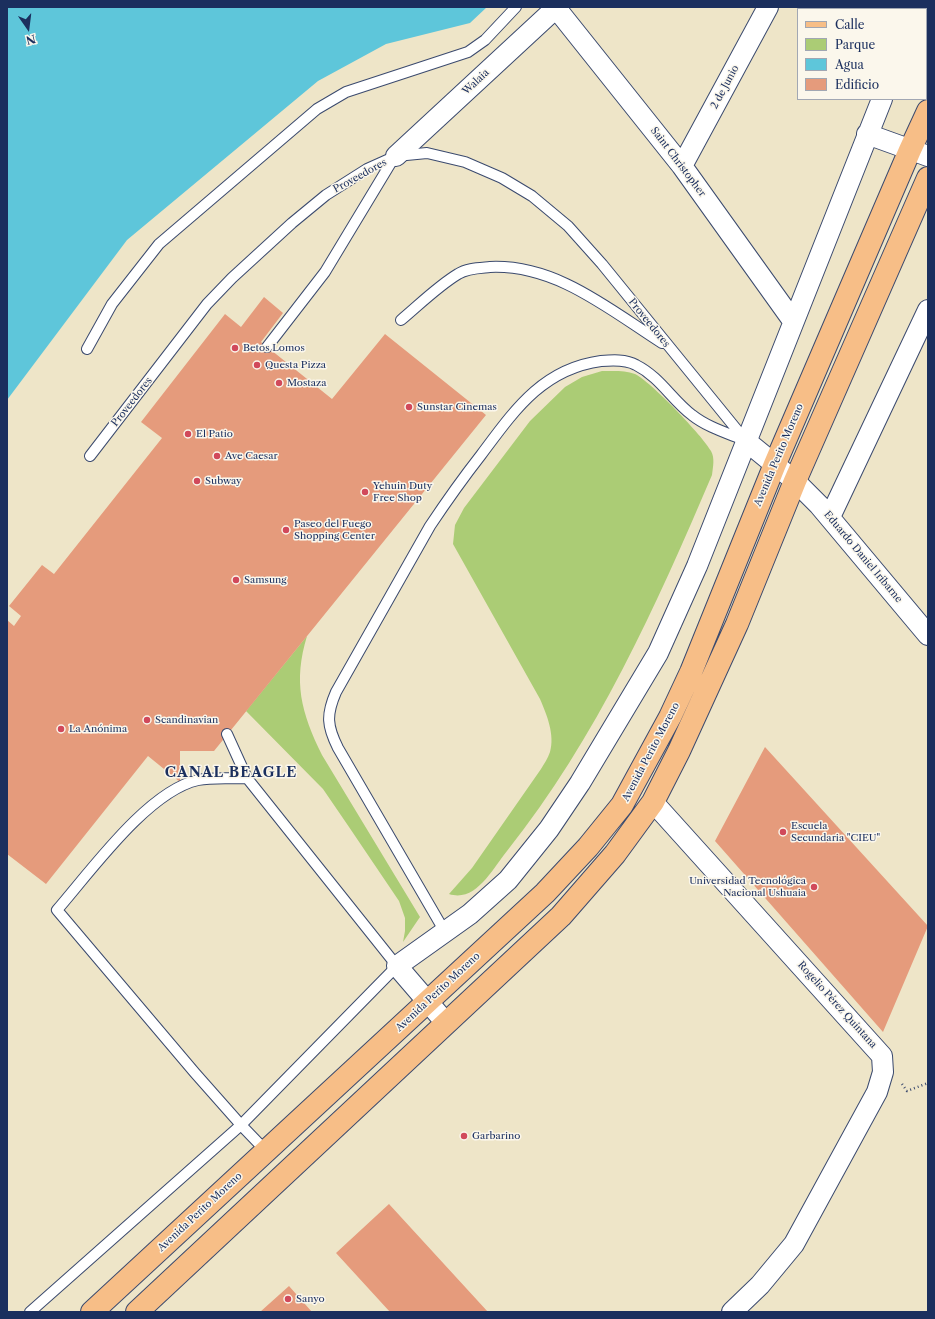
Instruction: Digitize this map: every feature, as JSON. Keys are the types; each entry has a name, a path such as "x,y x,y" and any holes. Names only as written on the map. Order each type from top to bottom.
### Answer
{"main road":[{"name":"Avenida Perito Moreno","path":"92,1312 545,893 588,847 622,805 650,755 691,672 774,464 919,153 928,111"},
{"path":"137,1312 561,916 615,854 653,802 708,689 795,481 928,178"}],"street":[{"name":"Saint Christopher","path":"556,7 682,166 793,321"},
{"name":"Walaia","path":"396,156 556,7"},
{"name":"2 de Junio","path":"682,166 768,7"},
{"path":"446,1024 397,966 470,914 508,880 549,829 605,742 654,659 672,624 697,566 882,100"},
{"path":"867,134 919,153"},
{"path":"830,517 928,310"},
{"name":"Eduardo Daniel Iribarne","path":"746,441 795,481 830,517 928,635"},
{"name":"Rogelio Pérez Quintana","path":"653,802 882,1056 883,1072 877,1092 794,1244 760,1285 732,1312"}],"lane":[{"path":"87,349 112,304 159,244 317,109 346,92 468,52 485,40 516,7"},
{"name":"Proveedores","path":"90,456 207,304 232,278 292,223 326,195 367,169 396,156 427,153 465,162 502,178 532,196 568,226 602,264 746,441"},
{"path":"267,347 325,272 396,156"},
{"path":"401,320 458,273 474,268 506,267 533,272 572,286 670,348"},
{"path":"445,932 338,748 328,722 329,707 336,692 430,526 446,502 516,408 538,387 563,372 587,363 613,360 635,364 654,376 692,415 711,426 746,441"},
{"path":"30,1312 241,1125 397,966 246,778 227,734"},
{"path":"246,778 198,780 170,791 137,818 57,910 195,1073 266,1151"}],"green space":[{"path":"602,371 623,371 635,374 642,378 663,397 698,434 711,451 713,460 712,475 646,622 597,717 569,763 539,808 483,882 476,889 467,893 459,895 449,894 472,868 541,769 550,752 552,739 548,718 540,699 453,544 455,525 464,508 530,421 565,387 582,377"},
{"path":"307,636 300,668 301,697 304,711 322,755 420,917 403,942 405,918 399,901 349,827 323,789 246,711"}],"water":[{"path":"7,7 487,7 470,23 386,44 318,81 127,240 7,400"}],"building":[{"path":"264,297 283,313 261,342 332,399 385,334 486,415 214,751 180,751 180,782 148,756 46,884 7,854 7,620 14,626 21,616 9,606 42,565 54,574 162,438 141,422 225,314 241,327"},
{"path":"765,747 928,926 883,1032 715,841"},
{"path":"389,1204 488,1312 390,1312 336,1253"},
{"name":"Sanyo","path":"289,1286 312,1312 260,1312"}],"place":[{"name":"Betos Lomos","path":"235,348"},
{"name":"Questa Pizza","path":"257,365"},
{"name":"Mostaza","path":"279,383"},
{"name":"Sunstar Cinemas","path":"409,407"},
{"name":"El Patio","path":"188,434"},
{"name":"Ave Caesar","path":"217,456"},
{"name":"Subway","path":"197,481"},
{"name":"Yehuin Duty Free Shop","path":"365,492"},
{"name":"Paseo del Fuego Shopping Center","path":"286,530"},
{"name":"Samsung","path":"236,580"},
{"name":"Scandinavian","path":"147,720"},
{"name":"La Anónima","path":"61,729"},
{"name":"Escuela Secundaria \"CIEU\"","path":"783,832"},
{"name":"Universidad Tecnológica Nacional Ushuaia","path":"814,887"},
{"name":"Garbarino","path":"464,1136"},
{"name":"Sanyo","path":"288,1299"}],"district":[{"name":"CANAL BEAGLE","path":"231,773"}]}
